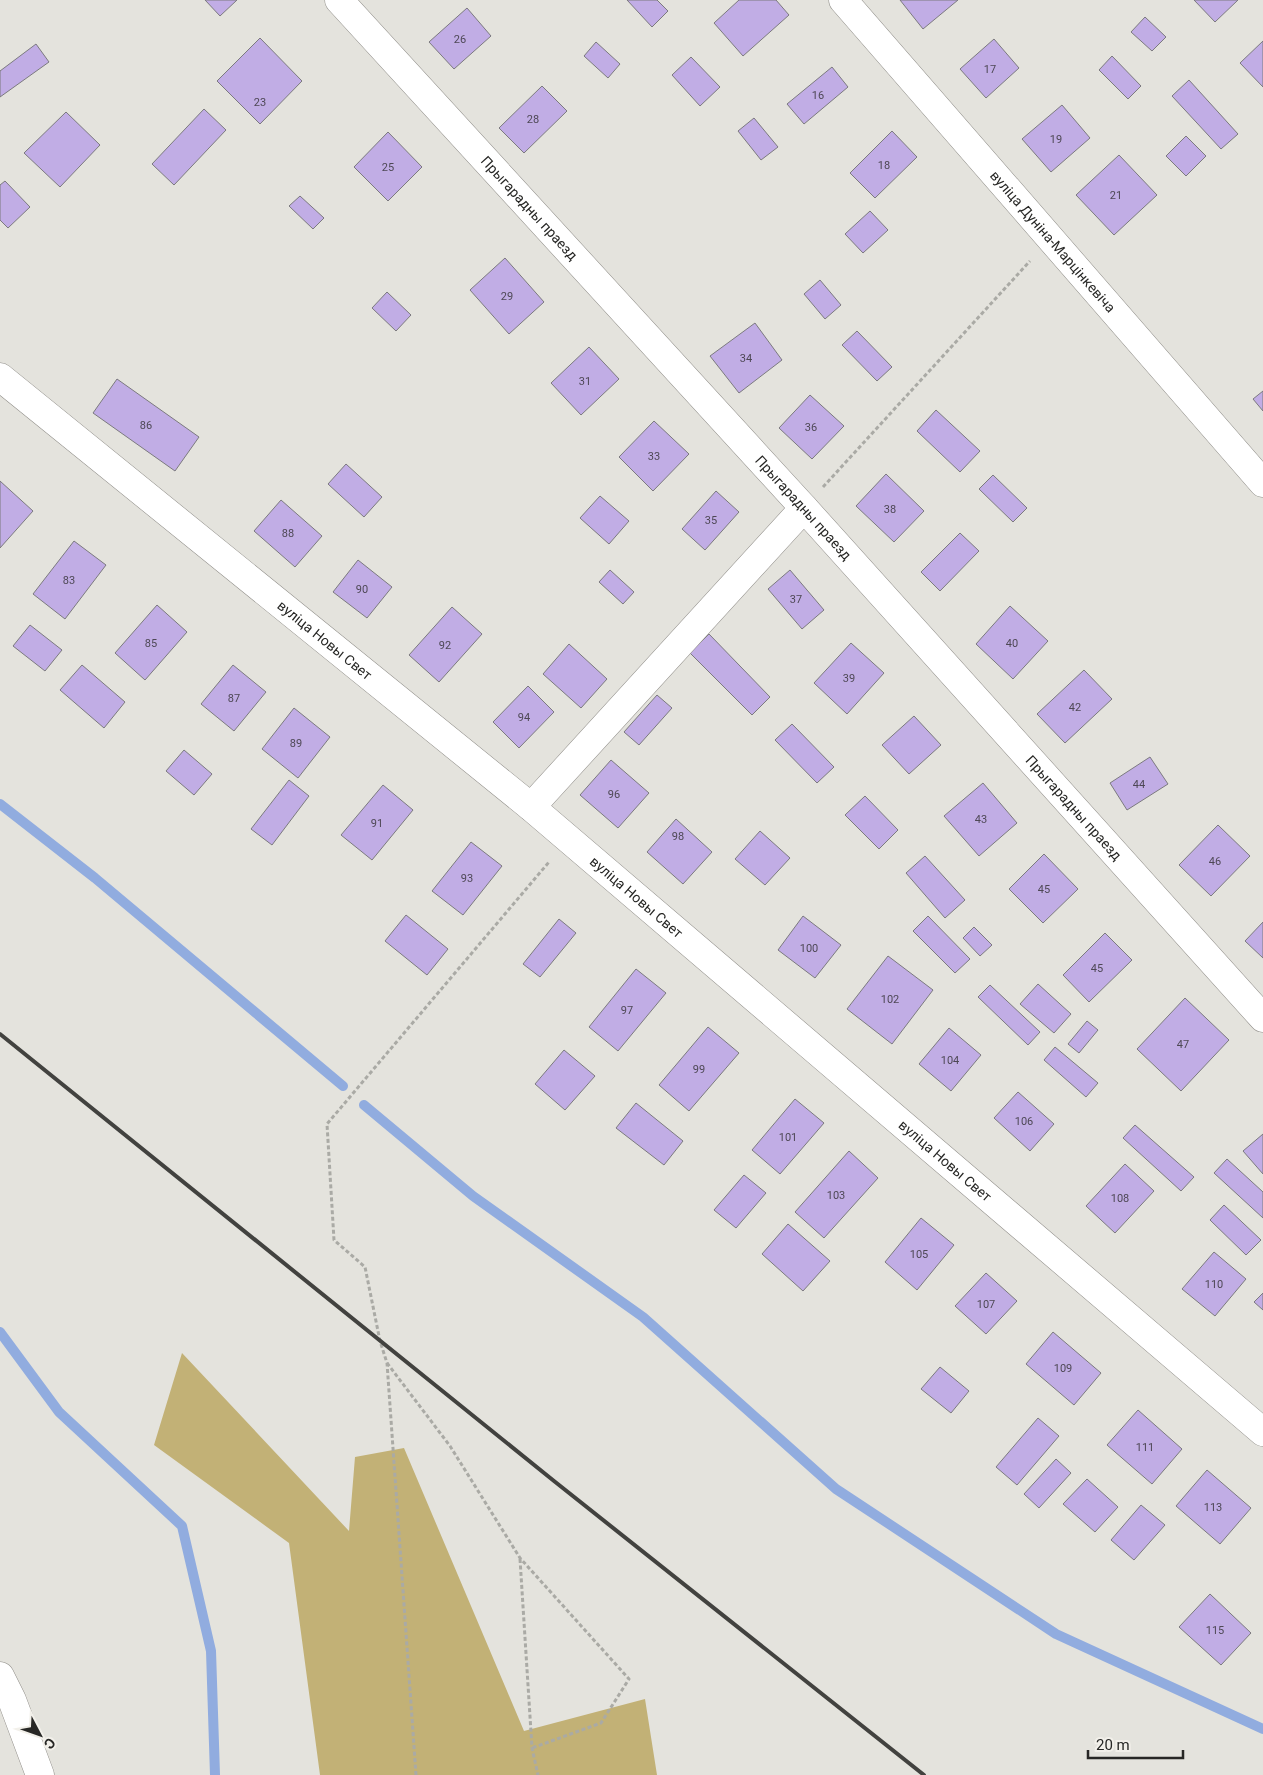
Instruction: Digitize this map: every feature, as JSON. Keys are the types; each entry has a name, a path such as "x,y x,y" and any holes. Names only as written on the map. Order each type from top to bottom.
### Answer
{"street":[{"name":"Прыгарадны праезд","path":"339,0 804,508 1263,1018"},
{"name":"вуліца Дуніна-Марцінкевіча","path":"843,0 1263,483"},
{"name":"вуліца Новы Свет","path":"0,377 532,806 1263,1432"},
{"path":"532,806 804,508"},
{"path":"0,1676 12,1700 40,1775"}],"path":[{"path":"804,508 1050,238"},
{"path":"416,1775 387,1362 380,1341 364,1267 334,1240 327,1124 569,839"},
{"path":"387,1362 450,1446 520,1558 629,1679 601,1723 532,1748"},
{"path":"520,1558 532,1748 538,1775"}],"shaded area":[{"path":"182,1353 349,1531 355,1457 404,1448 524,1731 645,1699 657,1775 320,1775 289,1543 154,1445"}],"building":[{"path":"205,0 237,0 220,16"},
{"path":"627,0 657,0 668,11 652,27"},
{"path":"739,0 776,0 789,15 743,56 714,23"},
{"path":"900,0 958,0 923,29"},
{"path":"1194,0 1238,0 1215,22"},
{"path":"467,8 491,36 454,69 429,42"},
{"path":"1145,17 1166,37 1152,51 1131,32"},
{"path":"260,38 302,81 260,124 217,81"},
{"path":"994,39 1019,68 986,98 960,69"},
{"path":"1263,41 1263,87 1240,63"},
{"path":"596,42 620,64 608,78 584,56"},
{"path":"36,44 49,62 0,97 0,71"},
{"path":"1112,56 1141,86 1128,99 1099,70"},
{"path":"691,57 720,87 700,106 672,75"},
{"path":"832,67 848,87 804,124 787,104"},
{"path":"1189,80 1238,134 1221,149 1172,96"},
{"path":"542,86 567,111 524,153 499,128"},
{"path":"1062,105 1090,138 1051,172 1022,139"},
{"path":"204,109 226,130 174,185 152,164"},
{"path":"66,112 100,145 60,187 24,153"},
{"path":"754,118 778,147 761,160 738,131"},
{"path":"892,131 917,157 875,198 850,173"},
{"path":"388,132 422,167 388,201 354,167"},
{"path":"1186,136 1206,156 1186,176 1166,156"},
{"path":"1119,155 1157,195 1114,235 1076,195"},
{"path":"5,181 30,207 8,228 0,220 0,185"},
{"path":"300,196 324,218 313,229 289,206"},
{"path":"870,211 888,230 863,253 845,234"},
{"path":"505,258 544,302 509,334 470,290"},
{"path":"820,280 841,305 825,319 804,294"},
{"path":"387,292 411,315 396,331 372,308"},
{"path":"755,323 782,360 739,393 710,356"},
{"path":"857,331 892,367 877,381 842,345"},
{"path":"589,347 619,379 581,415 551,383"},
{"path":"117,379 199,437 175,471 93,413"},
{"path":"1263,391 1263,411 1253,399"},
{"path":"810,395 844,426 812,459 779,428"},
{"path":"936,410 980,451 960,472 917,431"},
{"path":"654,421 689,454 653,491 619,457"},
{"path":"346,464 382,497 364,517 328,484"},
{"path":"886,474 924,511 894,542 856,506"},
{"path":"993,475 1027,508 1013,522 979,489"},
{"path":"0,481 33,511 0,548"},
{"path":"716,491 739,512 705,550 682,529"},
{"path":"600,496 629,521 609,544 580,518"},
{"path":"281,500 322,536 295,567 254,531"},
{"path":"960,533 979,551 940,591 921,572"},
{"path":"74,541 106,565 65,619 33,594"},
{"path":"358,560 392,587 367,618 333,592"},
{"path":"610,570 634,592 623,604 599,582"},
{"path":"790,570 824,610 802,629 768,589"},
{"path":"157,605 187,632 145,680 115,653"},
{"path":"1010,606 1048,641 1013,679 976,644"},
{"path":"452,607 482,634 439,682 409,655"},
{"path":"30,625 62,650 45,671 13,646"},
{"path":"709,634 770,697 752,715 690,653"},
{"path":"851,643 884,673 847,714 814,683"},
{"path":"569,644 607,679 581,708 543,674"},
{"path":"82,665 125,702 104,728 60,690"},
{"path":"233,665 266,692 234,731 201,704"},
{"path":"1084,670 1112,699 1065,743 1037,714"},
{"path":"528,686 554,712 519,748 493,722"},
{"path":"657,695 672,708 639,745 624,732"},
{"path":"294,708 330,737 298,778 262,749"},
{"path":"914,716 941,745 909,774 882,745"},
{"path":"792,724 834,767 817,783 775,740"},
{"path":"184,750 212,774 194,795 166,771"},
{"path":"1150,757 1168,784 1127,810 1110,783"},
{"path":"611,760 649,793 618,828 580,795"},
{"path":"289,780 309,796 272,845 251,829"},
{"path":"983,783 1017,823 979,856 944,816"},
{"path":"383,785 413,810 372,860 341,835"},
{"path":"865,796 898,830 879,849 845,815"},
{"path":"676,819 712,852 683,884 647,852"},
{"path":"1218,825 1250,856 1211,896 1179,865"},
{"path":"760,831 790,858 765,885 735,859"},
{"path":"471,842 502,866 463,915 432,891"},
{"path":"1044,854 1078,889 1043,923 1009,889"},
{"path":"925,856 965,900 945,918 906,873"},
{"path":"406,915 448,949 427,975 385,941"},
{"path":"803,916 841,945 815,978 778,950"},
{"path":"928,916 970,959 955,973 913,931"},
{"path":"559,919 576,933 540,977 523,964"},
{"path":"1263,922 1263,958 1245,941"},
{"path":"974,927 992,945 980,956 963,938"},
{"path":"1105,933 1132,960 1089,1002 1063,975"},
{"path":"888,956 933,990 892,1044 847,1009"},
{"path":"636,969 666,993 618,1051 589,1027"},
{"path":"1038,984 1071,1014 1054,1033 1020,1004"},
{"path":"990,985 1040,1032 1028,1045 978,997"},
{"path":"1185,998 1229,1040 1181,1091 1137,1049"},
{"path":"1087,1021 1098,1030 1079,1053 1068,1044"},
{"path":"708,1027 739,1053 689,1111 659,1085"},
{"path":"949,1028 981,1055 951,1091 919,1064"},
{"path":"1055,1047 1098,1083 1086,1097 1044,1060"},
{"path":"564,1050 595,1076 565,1110 535,1084"},
{"path":"1018,1092 1054,1124 1030,1151 994,1118"},
{"path":"795,1099 824,1123 780,1174 752,1150"},
{"path":"636,1103 683,1141 664,1165 616,1128"},
{"path":"1135,1125 1194,1177 1181,1191 1123,1138"},
{"path":"1263,1134 1263,1174 1243,1151"},
{"path":"849,1151 878,1178 824,1238 795,1212"},
{"path":"1227,1159 1263,1192 1263,1218 1214,1173"},
{"path":"1125,1164 1154,1191 1115,1233 1086,1206"},
{"path":"744,1175 766,1193 736,1228 714,1210"},
{"path":"1224,1205 1261,1240 1246,1255 1210,1220"},
{"path":"921,1218 954,1245 917,1290 885,1262"},
{"path":"788,1224 830,1261 803,1291 762,1254"},
{"path":"1214,1252 1246,1279 1215,1316 1182,1289"},
{"path":"986,1273 1017,1301 986,1334 955,1306"},
{"path":"1263,1293 1263,1310 1254,1302"},
{"path":"1053,1332 1101,1373 1074,1405 1026,1364"},
{"path":"940,1367 969,1391 951,1413 921,1389"},
{"path":"1138,1410 1182,1449 1152,1484 1107,1445"},
{"path":"1038,1418 1059,1436 1017,1485 996,1467"},
{"path":"1056,1459 1071,1473 1039,1508 1024,1494"},
{"path":"1207,1470 1251,1508 1220,1544 1176,1506"},
{"path":"1087,1479 1118,1507 1095,1532 1063,1504"},
{"path":"1141,1505 1165,1525 1134,1560 1111,1540"},
{"path":"1210,1594 1251,1633 1221,1665 1179,1627"}],"waterway":[{"path":"0,804 95,878 343,1086"},
{"path":"364,1105 473,1196 643,1317 836,1489 1056,1634 1263,1729"},
{"path":"0,1332 59,1412 182,1526 211,1651 215,1775"}],"railway":[{"path":"0,1034 554,1481 924,1775"}]}
